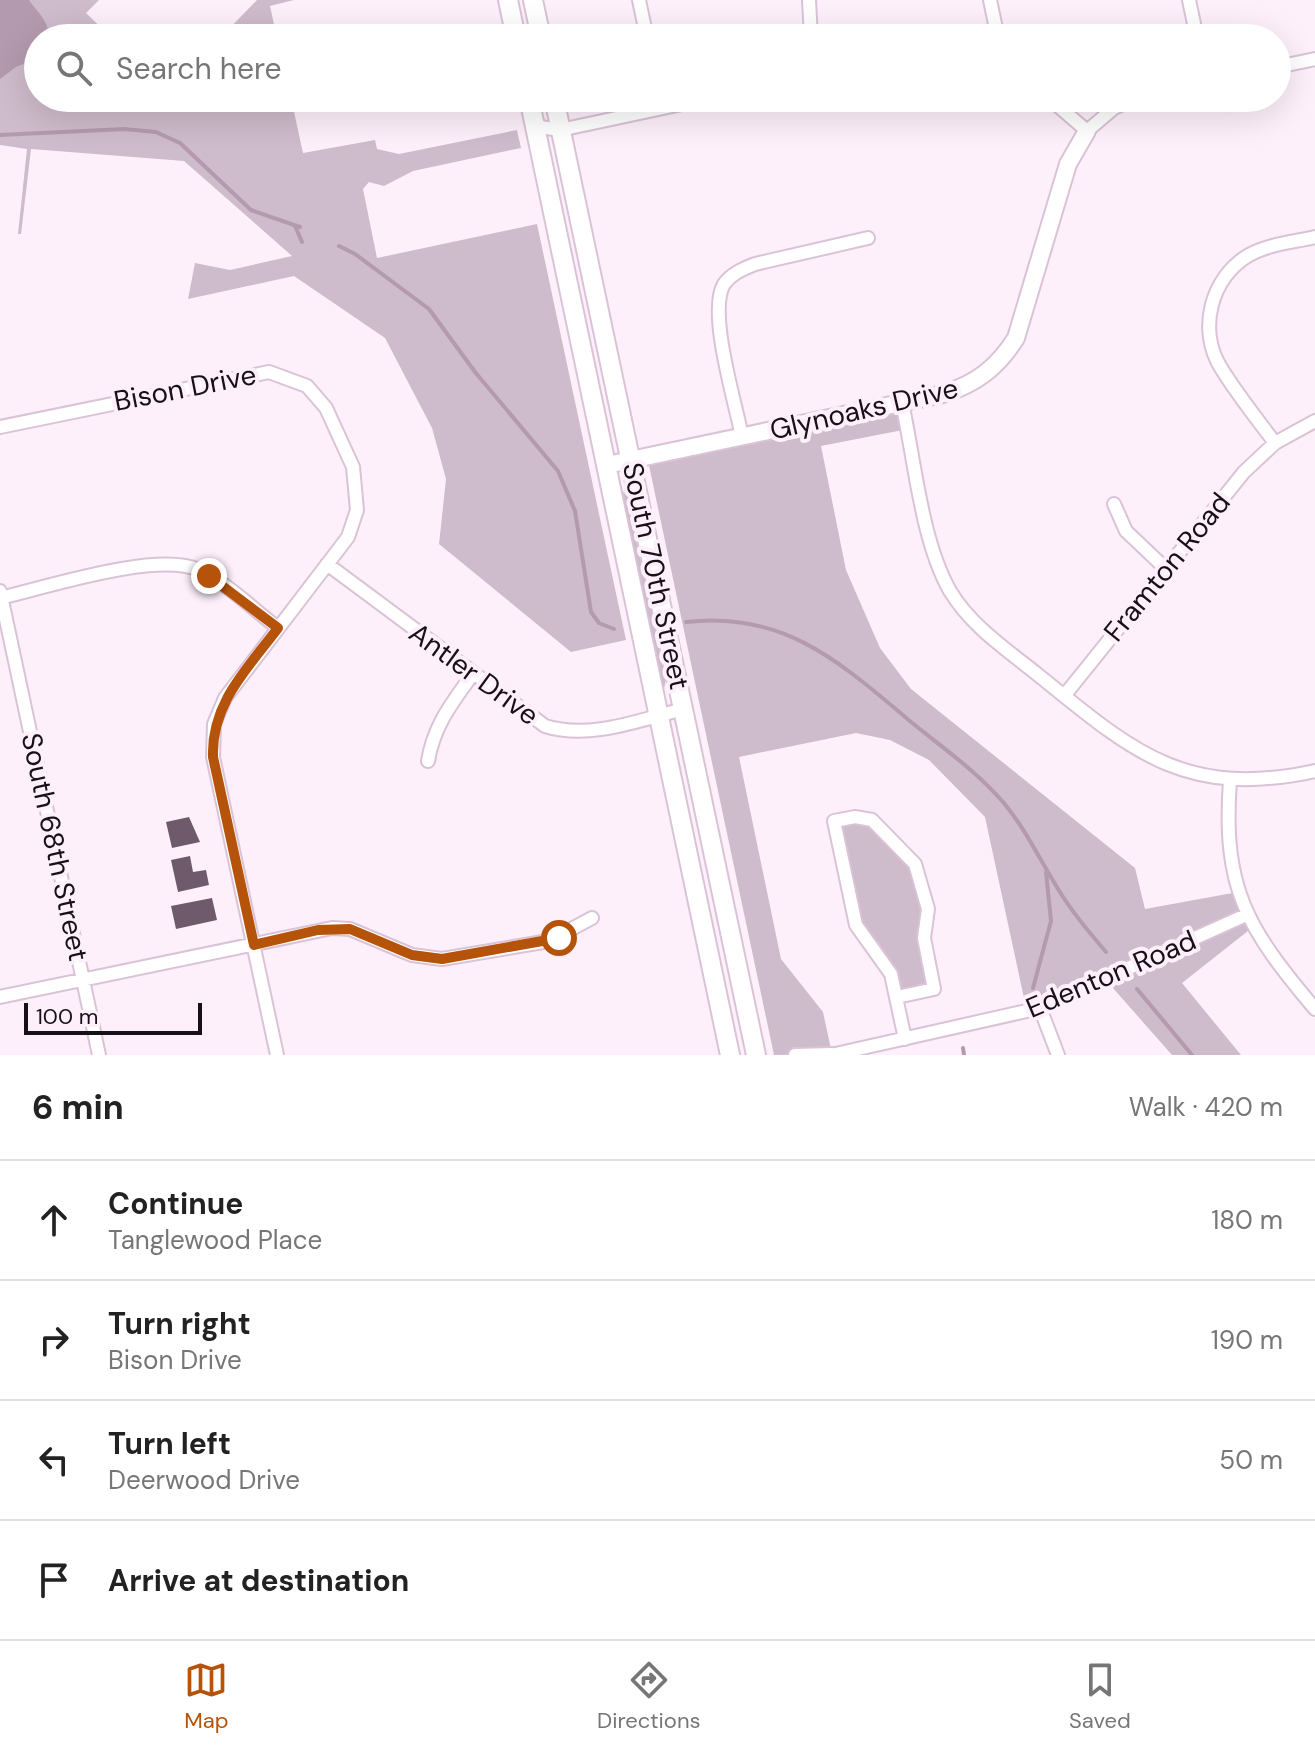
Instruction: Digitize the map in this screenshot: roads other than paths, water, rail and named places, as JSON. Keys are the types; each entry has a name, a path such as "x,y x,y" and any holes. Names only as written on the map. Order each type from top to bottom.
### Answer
{"main road":[{"path":"508,0 513,24"},
{"path":"533,0 538,24"},
{"name":"South 70th Street","path":"532,112 730,1055"},
{"name":"South 70th Street","path":"557,112 756,1055"}],"street":[{"path":"639,0 644,24"},
{"path":"809,0 810,24"},
{"path":"990,0 995,24"},
{"path":"1189,0 1194,24"},
{"path":"1291,64 1315,59"},
{"path":"538,145 560,130 627,112"},
{"path":"1065,112 1087,131"},
{"name":"Glynoaks Drive","path":"607,465 902,403 966,386 982,377 1006,354 1022,324 1068,164 1087,131 1109,112"},
{"path":"534,126 560,130"},
{"path":"1275,443 1220,368 1210,340 1210,310 1221,283 1250,254 1315,237"},
{"path":"742,437 721,331 719,309 723,286 740,270 755,264 868,238"},
{"name":"Bison Drive","path":"0,427 254,372 294,378 307,386 326,408 357,481 354,524 225,698 212,739 213,757 277,1055"},
{"path":"902,403 934,553 950,590 977,625 1140,753 1185,772 1230,780 1274,780 1315,771"},
{"name":"Framton Road","path":"1064,696 1244,472 1275,443 1315,421"},
{"path":"1114,504 1126,531 1166,569"},
{"path":"0,596 151,564 182,565 209,576 278,628"},
{"name":"Antler Drive","path":"327,564 532,720 558,731 590,731 684,709"},
{"name":"South 68th Street","path":"0,596 99,1055"},
{"path":"428,761 432,740 442,716 472,675"},
{"path":"1230,780 1228,845 1246,915 1267,951 1315,1009"},
{"path":"897,997 934,989 924,944 928,909 920,874 872,820 855,817 834,821 856,925 891,974 905,1039"},
{"name":"Edenton Road","path":"795,1055 832,1055 1040,1008 1246,915"},
{"path":"0,997 318,930 350,929 412,955 442,959 549,941 592,918"},
{"path":"1040,1008 1058,1055"}],"waterway":[{"path":"0,135 124,129 156,132 180,143 251,210 300,227"},
{"path":"295,226 302,242"},
{"path":"339,246 355,254 429,309 475,372 558,471 575,511 591,612 599,623 614,629"},
{"path":"686,622 722,621 754,625 784,634 812,647 864,683 972,772 1003,802 1069,906 1106,952"},
{"path":"1033,988 1051,921 1046,872"},
{"path":"1137,989 1192,1055"},
{"path":"963,1048 964,1055"}]}
